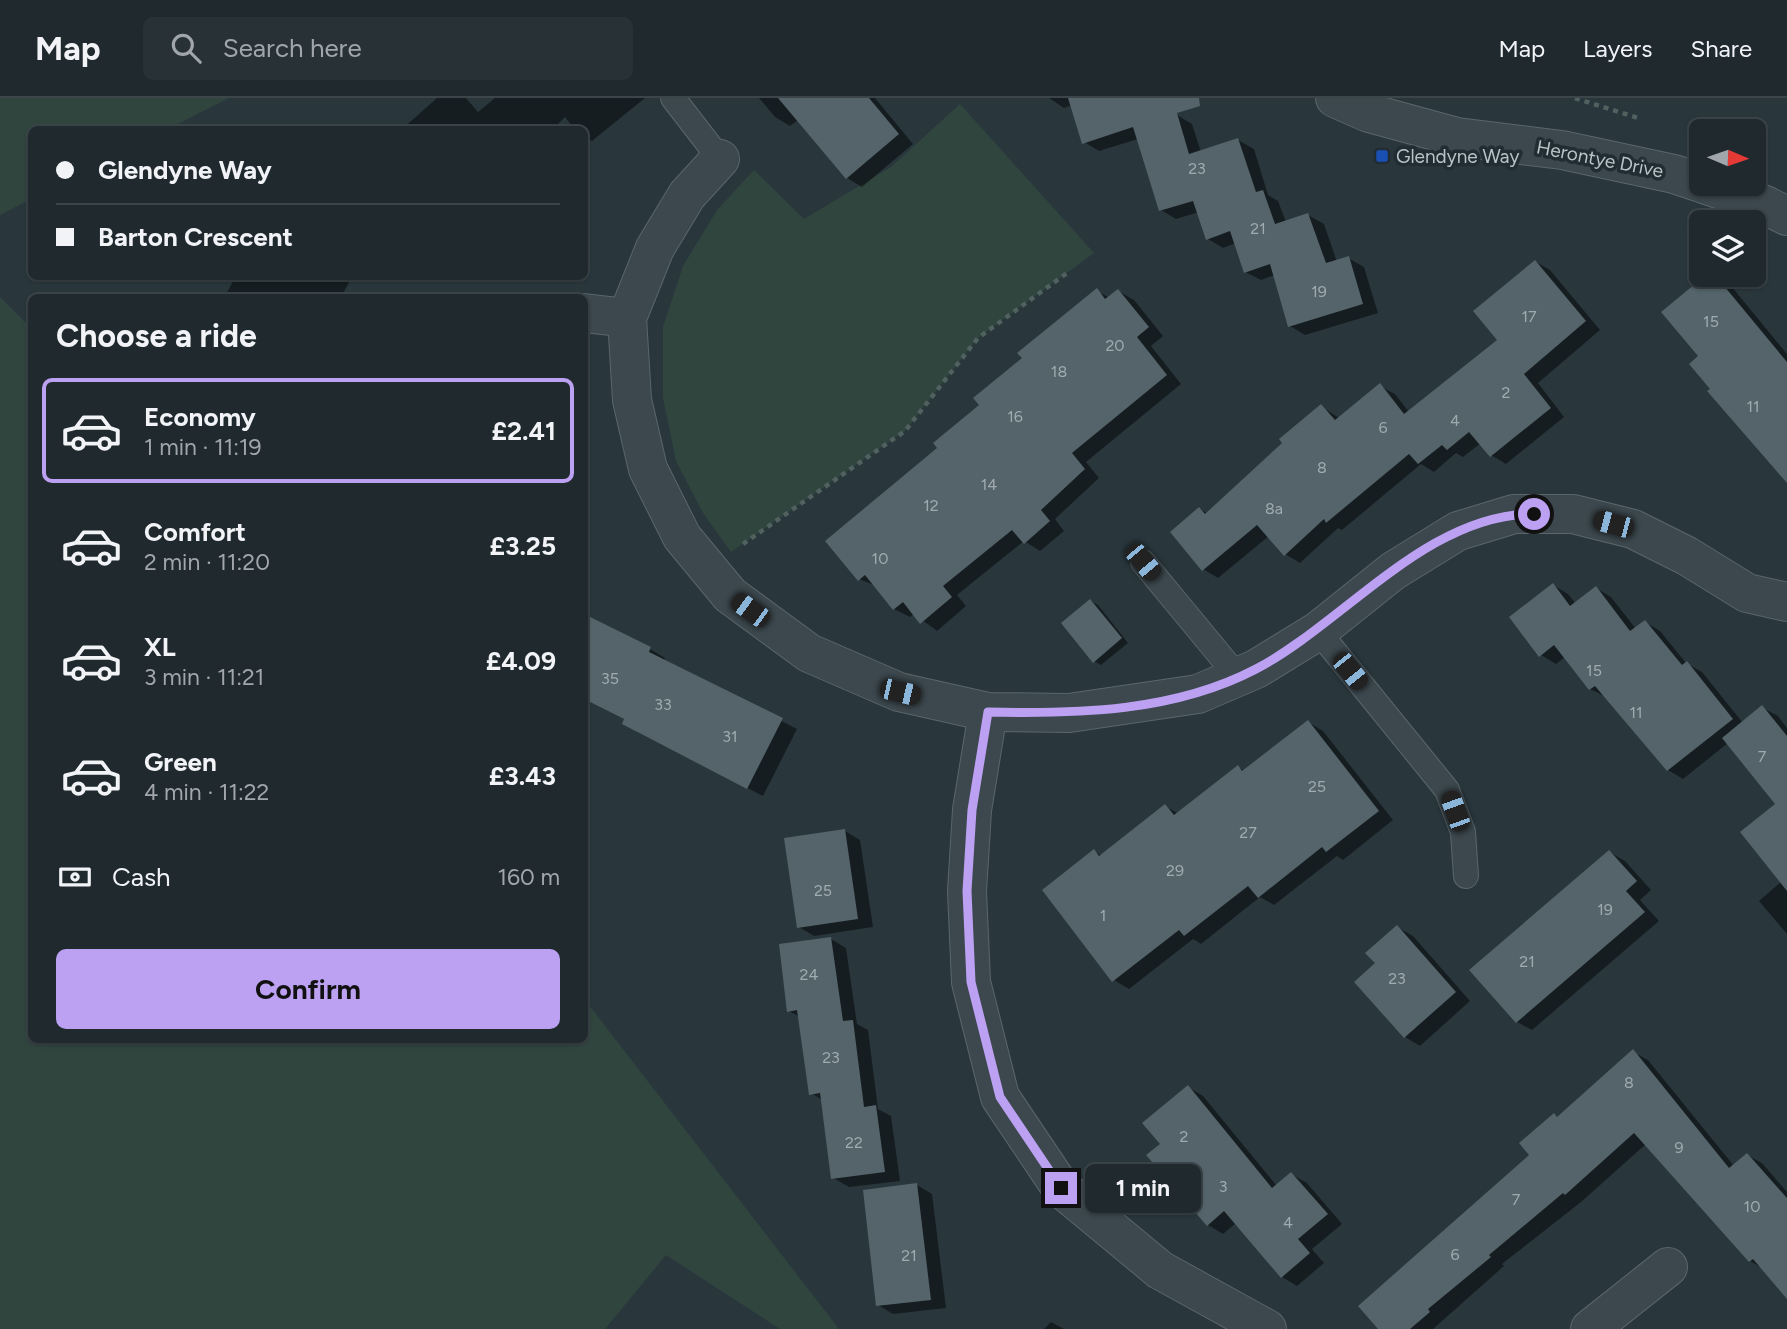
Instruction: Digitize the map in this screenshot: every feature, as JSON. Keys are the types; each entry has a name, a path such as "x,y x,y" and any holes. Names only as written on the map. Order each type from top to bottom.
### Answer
{"street":[{"name":"Herontye Drive","path":"1335,98 1369,113 1457,137 1562,150 1689,179"},
{"path":"720,159 687,195 655,248 628,318 632,400 649,469 682,537 730,596 809,653 900,692 988,712 1069,713 1198,694 1238,677 1318,631 1392,570 1458,531 1514,513 1573,514 1633,529 1686,555 1747,593 1787,602"},
{"name":"Herontye Drive","path":"1739,196 1787,216"},
{"path":"588,313 628,318"},
{"path":"988,712 972,810 967,891 971,982 1000,1097 1061,1188 1160,1270 1267,1329"},
{"path":"1590,1329 1668,1267"}],"lane":[{"path":"673,98 720,159"},
{"path":"1143,562 1238,677"},
{"path":"1318,631 1447,790 1463,832 1466,876"}],"path":[{"path":"708,569 905,432 978,338 1067,273"}],"green space":[{"path":"0,98 229,98 174,126 28,126 28,201 0,215"},
{"path":"960,104 1094,253 978,338 905,431 731,552 703,513 676,461 663,398 663,327 683,266 717,210 754,170 804,219 891,167"},
{"path":"0,297 28,325 28,1043 588,1043 588,1004 839,1329 780,1329 666,1255 605,1329 0,1329"}],"building":[{"path":"778,98 869,98 899,134 846,179"},
{"path":"1068,98 1199,98 1200,106 1177,113 1189,154 1238,138 1256,192 1263,190 1275,224 1308,213 1326,263 1349,256 1363,304 1288,327 1270,264 1244,273 1230,231 1206,240 1193,201 1159,211 1133,127 1082,144"},
{"path":"1535,260 1586,321 1524,374 1551,408 1490,457 1469,432 1447,450 1442,445 1418,464 1409,454 1326,523 1324,519 1284,556 1257,525 1202,571 1170,532 1199,507 1205,514 1282,443 1279,439 1321,404 1335,420 1380,383 1404,414 1497,340 1473,311"},
{"path":"1691,287 1725,287 1787,362 1787,483 1707,391 1710,389 1689,364 1698,356 1661,312"},
{"path":"1097,288 1105,299 1118,289 1149,327 1137,337 1167,375 1072,453 1085,469 1041,510 1050,521 1024,544 1012,530 943,586 952,597 920,624 903,602 893,610 865,575 858,581 825,541 937,448 933,443 979,405 973,398 1022,358 1017,353"},
{"path":"1553,583 1570,606 1596,586 1630,631 1645,620 1682,665 1687,661 1733,719 1667,771 1595,686 1589,690 1554,645 1539,657 1509,617"},
{"path":"1090,599 1122,638 1093,663 1061,623"},
{"path":"588,616 651,647 649,652 783,718 747,789 622,724 624,719 588,701"},
{"path":"1762,705 1787,736 1787,891 1740,832 1775,804 1722,738"},
{"path":"1308,720 1379,811 1326,852 1322,847 1258,898 1248,886 1184,936 1179,930 1112,982 1042,890 1094,849 1099,856 1165,804 1174,815 1238,765 1242,771"},
{"path":"845,829 858,919 797,928 784,838"},
{"path":"1609,850 1637,881 1626,891 1645,912 1516,1023 1469,970"},
{"path":"1397,925 1456,992 1404,1038 1354,982 1375,963 1365,953"},
{"path":"831,937 843,1021 853,1020 864,1107 876,1105 885,1172 831,1179 820,1093 809,1095 797,1010 787,1012 779,944"},
{"path":"1633,1049 1729,1168 1747,1153 1787,1198 1787,1299 1753,1259 1749,1262 1634,1133 1565,1195 1563,1193 1489,1255 1491,1257 1428,1309 1430,1312 1410,1329 1378,1329 1358,1306 1529,1155 1519,1143 1554,1113 1557,1117"},
{"path":"1188,1085 1272,1188 1291,1172 1328,1214 1298,1239 1310,1253 1281,1278 1224,1211 1207,1226 1146,1155 1160,1144 1142,1123"},
{"path":"917,1183 931,1300 876,1306 863,1190"}],"place":[{"name":"Glendyne Way","path":"1382,156"}],"route":[{"path":"1061,1188 1000,1097 971,982 967,891 972,810 988,712 1069,713 1198,694 1256,669 1318,631 1392,570 1458,531 1514,513 1534,514"}]}
